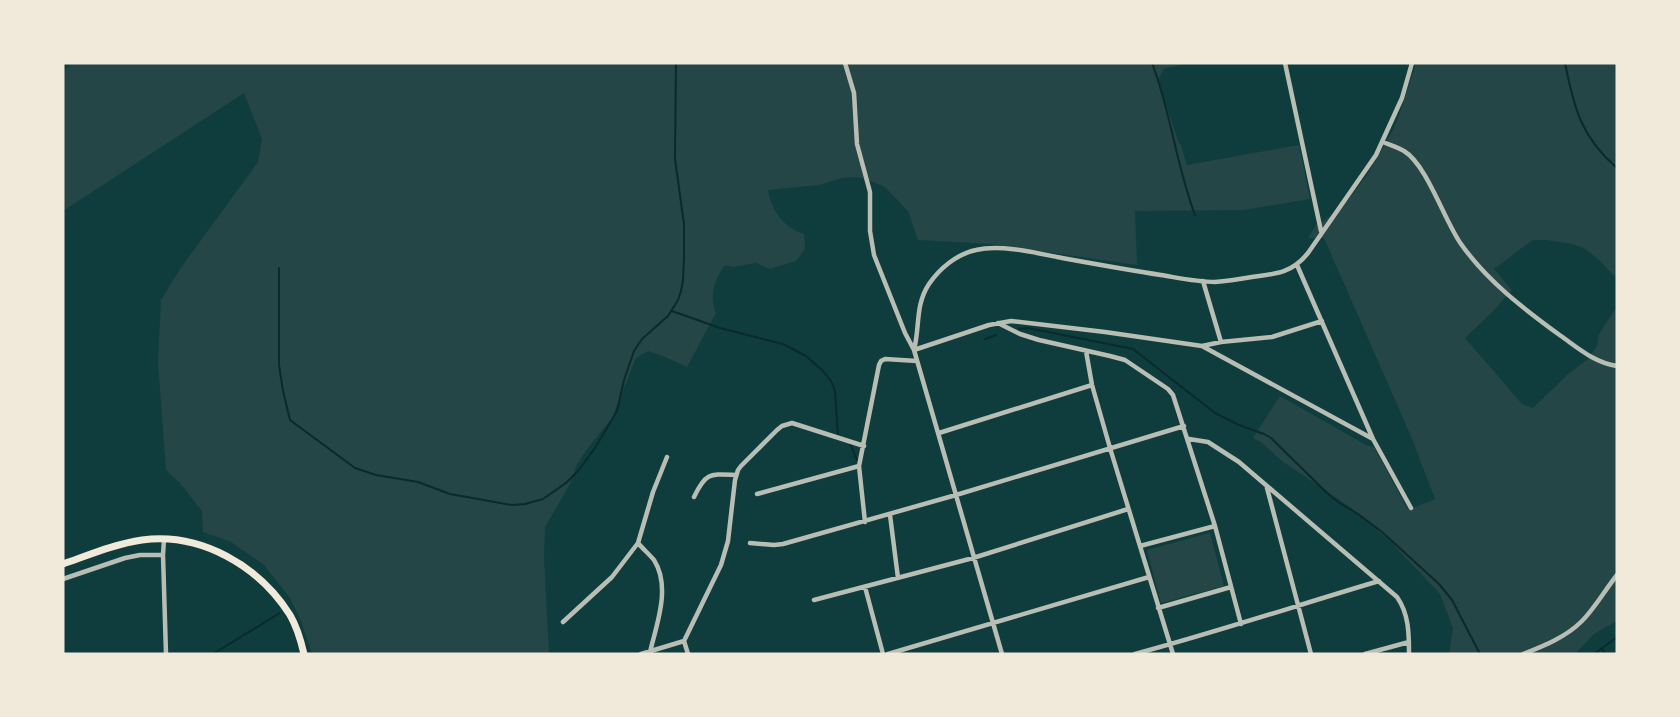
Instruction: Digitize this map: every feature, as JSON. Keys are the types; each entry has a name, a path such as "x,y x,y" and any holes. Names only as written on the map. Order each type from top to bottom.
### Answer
{"main road":[{"path":"63,564 126,543 144,540 164,539 202,546 232,558 247,567 271,591 297,629 304,654"}],"street":[{"path":"845,63 855,93 857,144 870,192 870,231 873,248 905,333 914,350 1002,654"},
{"path":"1285,63 1321,231"},
{"path":"914,350 919,310 928,285 948,264 975,250 1027,251 1144,273 1203,281 1223,281 1274,274 1297,265 1308,253 1383,142 1402,98 1412,63"},
{"path":"1383,142 1405,151 1421,168 1460,243 1504,293 1598,361 1617,366"},
{"path":"1297,265 1373,439 1411,507"},
{"path":"1203,281 1221,342"},
{"path":"914,350 951,337 1011,321 1202,346 1272,337 1322,321"},
{"path":"998,323 1039,340 1125,360 1168,389 1176,401 1189,440 1241,624"},
{"path":"1202,346 1373,439"},
{"path":"1086,351 1092,385 1110,448 1173,654"},
{"path":"865,522 859,466 880,363 885,359 917,362"},
{"path":"939,433 1092,385"},
{"path":"688,654 684,641 721,564 729,541 736,475 746,461 777,430 787,424 797,424 864,446"},
{"path":"750,543 783,544 865,522 1184,426"},
{"path":"1189,440 1202,440 1212,444 1239,462 1397,597 1404,607 1409,654"},
{"path":"563,622 612,577 638,543 653,492 667,457"},
{"path":"757,494 859,466"},
{"path":"694,496 701,482 709,476 736,475"},
{"path":"1267,487 1311,654"},
{"path":"814,600 973,558 1128,509"},
{"path":"890,514 898,578"},
{"path":"1140,546 1215,526"},
{"path":"164,539 166,654"},
{"path":"638,543 655,562 662,581 659,612 650,652"},
{"path":"63,579 125,558 140,555 163,555"},
{"path":"1523,654 1571,631 1588,614 1617,575"},
{"path":"888,654 1149,577"},
{"path":"1135,654 1379,581"},
{"path":"865,587 883,654"},
{"path":"1158,608 1231,587"},
{"path":"641,654 684,641"},
{"path":"1365,654 1409,642"}],"shaded area":[{"path":"72,63 1188,63 1164,69 1158,80 1187,165 1299,145 1310,199 1244,210 1135,211 1137,265 991,244 918,240 908,211 885,187 866,179 842,178 819,185 768,190 775,211 790,227 804,234 805,249 796,261 770,269 756,263 733,267 725,265 714,288 713,301 716,313 687,367 648,351 636,358 612,418 577,464 570,484 545,527 544,557 549,654 312,654 301,621 290,598 264,565 231,542 203,532 202,511 180,483 166,470 158,362 161,300 180,269 258,162 262,139 244,93 63,211 63,72"},
{"path":"1416,63 1617,63 1617,279 1584,248 1547,240 1533,240 1494,269 1512,290 1465,338 1522,404 1533,408 1567,375 1588,359 1597,346 1599,334 1617,307 1617,621 1594,634 1575,654 1449,654 1453,628 1440,594 1392,543 1353,509 1282,461 1261,442 1253,438 1280,396 1366,445 1374,447 1408,510 1435,499 1410,434 1324,238 1308,238 1316,225 1339,211 1367,175 1399,116"},
{"path":"1210,533 1224,586 1161,603 1147,550"}],"waterway":[{"path":"279,268 279,365 290,420 355,468 376,475 418,482 450,494 512,505 543,499 566,483 595,448 617,411 634,351 642,339 668,316 681,291 684,224 675,159 676,63"},
{"path":"1152,63 1195,215"},
{"path":"1565,63 1581,121 1595,145 1617,168"},
{"path":"672,311 720,328 783,344 806,356 831,381 835,391 838,436"},
{"path":"1019,329 1028,328 1133,349 1215,413 1271,438 1326,492 1382,532 1439,584 1452,600 1480,654"},
{"path":"985,339 996,335"},
{"path":"850,443 857,460"},
{"path":"213,654 280,613"},
{"path":"1594,654 1617,637"},
{"path":"1602,648 1605,654"}]}
